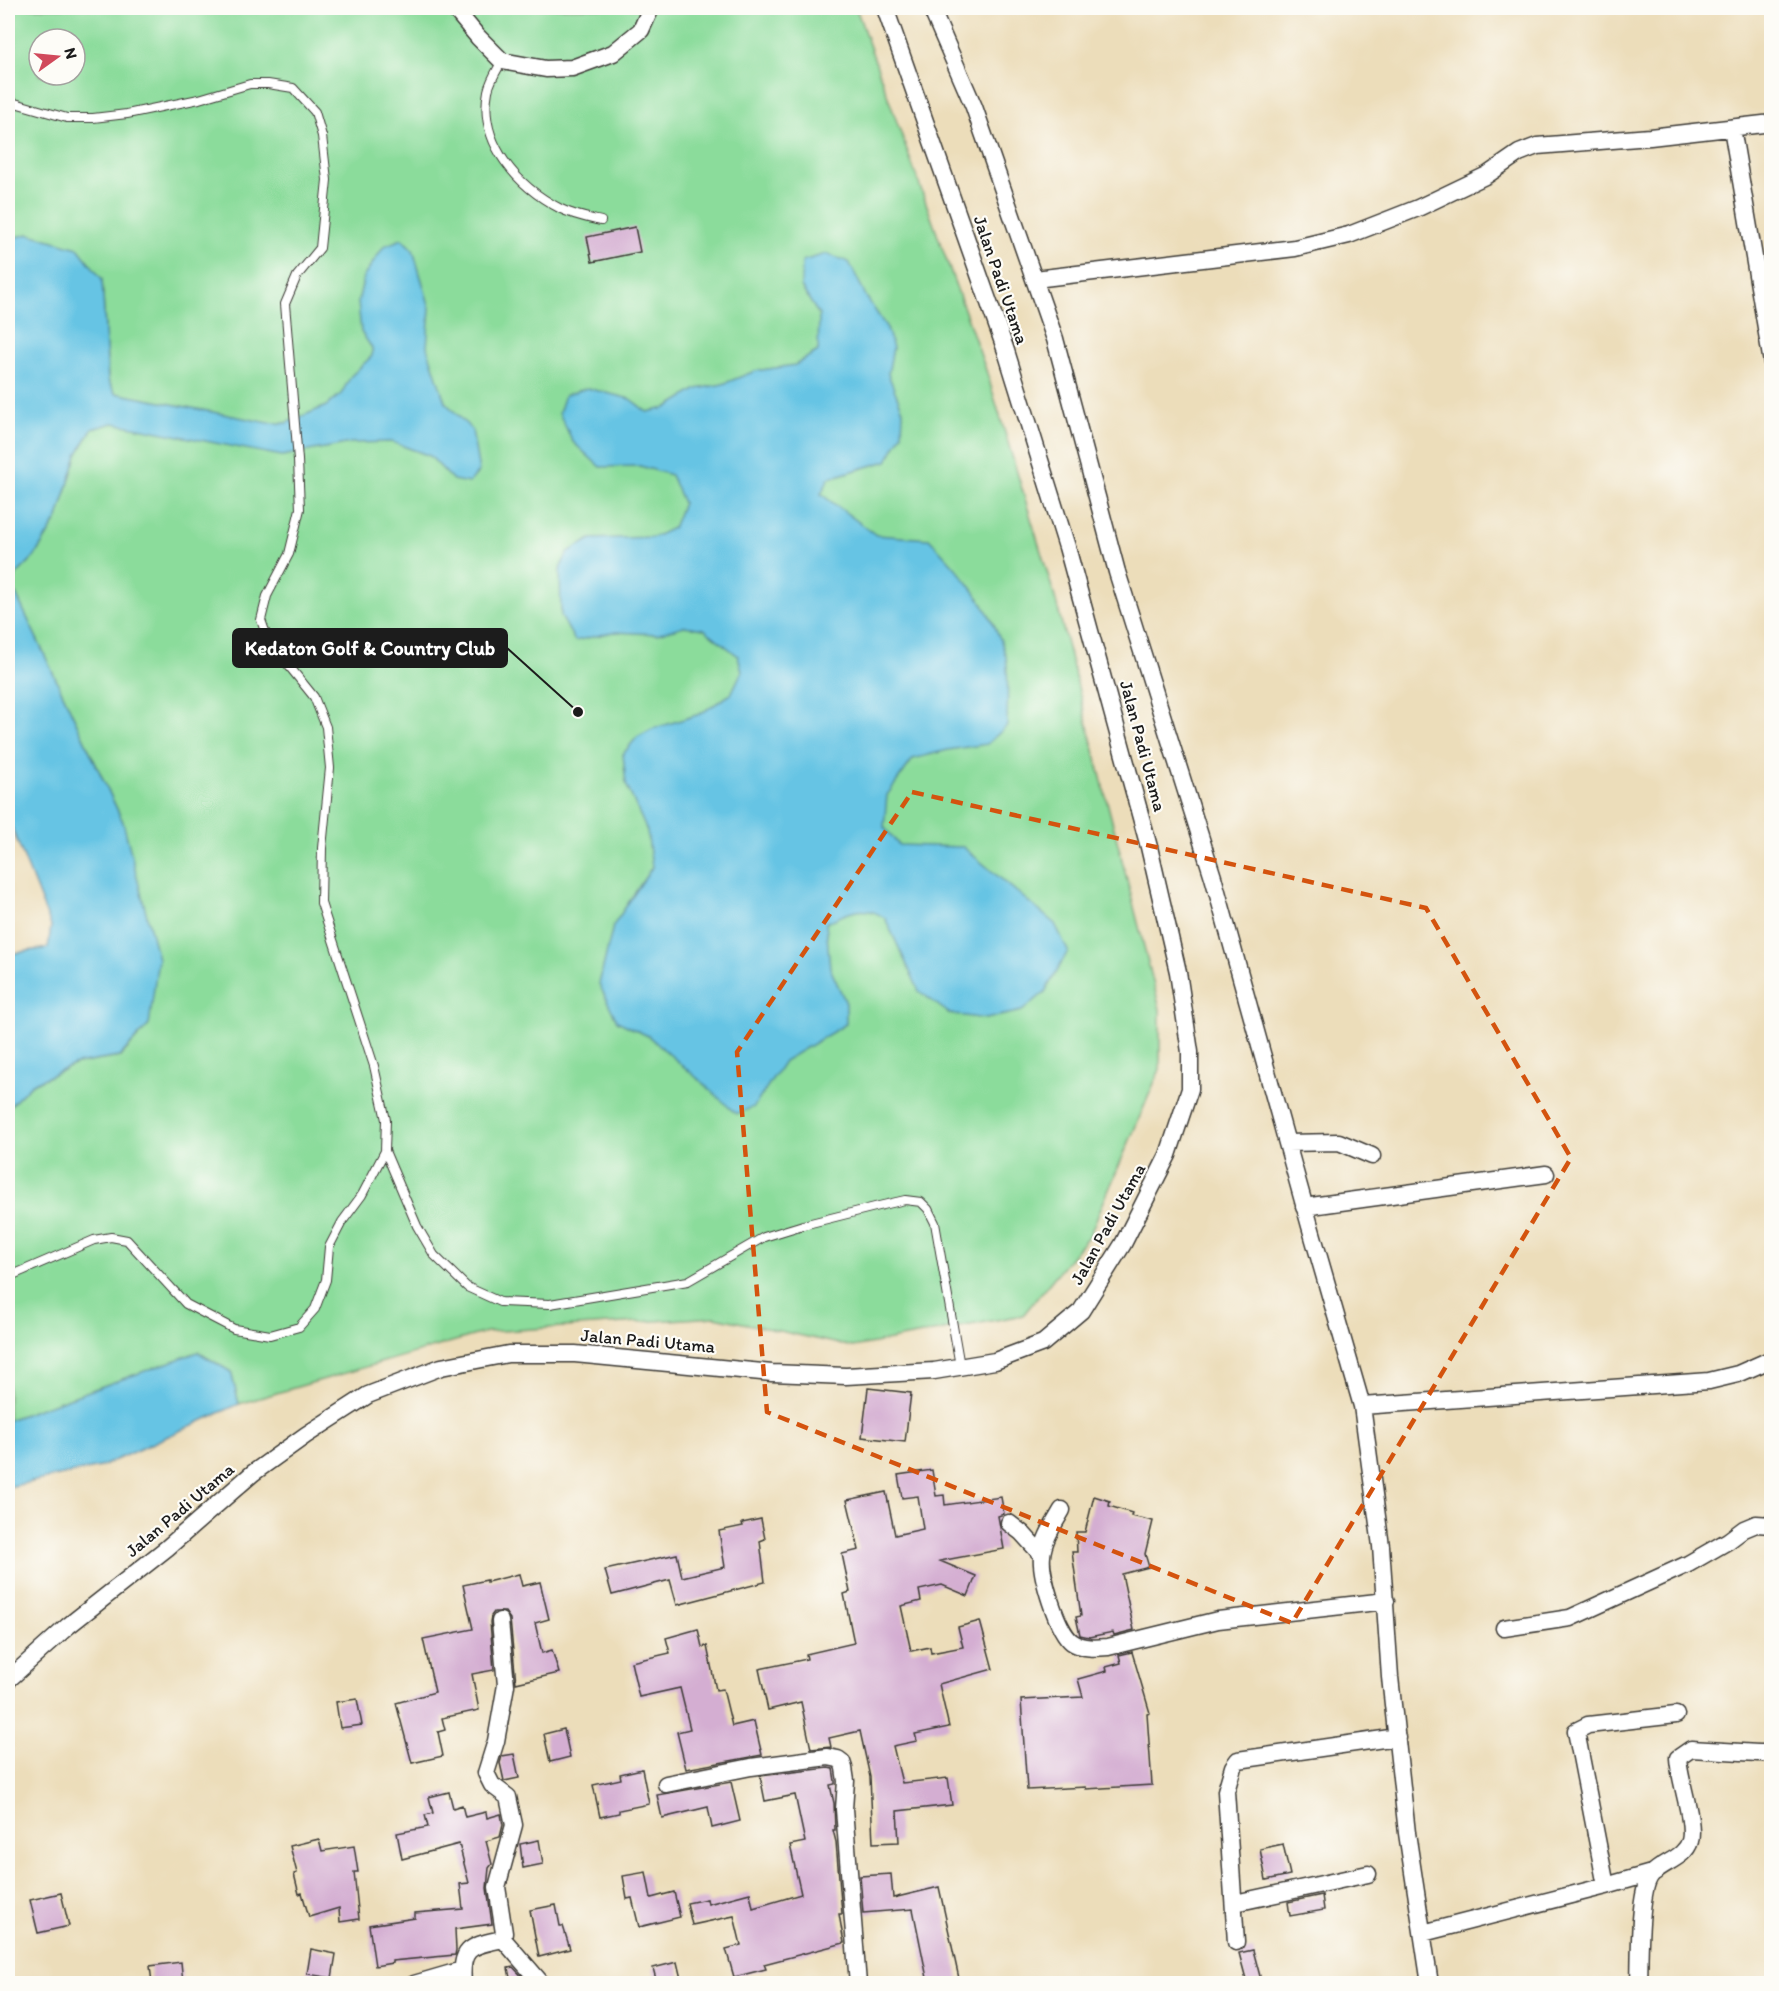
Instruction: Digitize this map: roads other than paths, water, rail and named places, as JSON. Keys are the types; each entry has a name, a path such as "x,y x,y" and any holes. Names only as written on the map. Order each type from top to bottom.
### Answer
{"street":[{"path":"453,8 478,38 502,61 546,69 572,68 613,52 641,30 651,8"},
{"name":"Jalan Padi Utama","path":"8,1680 68,1626 167,1548 253,1473 368,1395 441,1367 508,1354 575,1354 772,1373 846,1376 934,1371 994,1361 1043,1343 1081,1311 1123,1244 1168,1155 1190,1089 1190,1052 1178,972 1149,847 1067,547 1006,351 885,8"},
{"path":"930,8 974,107 1055,339 1117,572 1214,877 1362,1406 1376,1501 1386,1601 1390,1677 1407,1833 1430,1983"},
{"path":"1035,279 1294,248 1349,235 1418,208 1487,175 1519,153 1537,146 1772,123"},
{"path":"1732,128 1772,363"},
{"path":"1287,1143 1339,1142 1372,1156"},
{"path":"1305,1207 1546,1173"},
{"path":"1362,1406 1709,1382 1738,1374 1772,1359"},
{"path":"1062,1510 1048,1534 1042,1555 1042,1575 1062,1629 1071,1641 1092,1648 1108,1647 1218,1620 1386,1601"},
{"path":"1009,1523 1022,1533 1042,1555"},
{"path":"1504,1628 1570,1618 1688,1564 1744,1529 1756,1524 1772,1525"},
{"path":"500,1621 506,1685 496,1741 486,1773 492,1785 508,1797 514,1825 497,1887 499,1909 505,1927 503,1939"},
{"path":"1606,1886 1576,1731 1588,1725 1676,1715"},
{"path":"1236,1942 1226,1791 1231,1772 1238,1760 1397,1737"},
{"path":"1639,1983 1644,1891 1652,1874 1683,1852 1690,1841 1690,1828 1678,1758 1691,1749 1766,1753 1772,1749"},
{"path":"666,1784 795,1760 828,1757 842,1762 846,1780 844,1809 858,1983"},
{"path":"1423,1933 1655,1872"},
{"path":"1235,1903 1368,1874"},
{"path":"414,1983 462,1976 467,1951 473,1945 503,1939"},
{"path":"503,1939 542,1983"}],"lane":[{"path":"502,61 488,90 487,119 500,156 523,184 562,210 601,221"},
{"path":"8,101 67,118 93,118 127,114 199,99 250,84 268,84 293,88 315,112 322,136 327,180 320,248 297,276 285,304 300,509 289,554 267,596 261,620 268,640 314,697 326,728 330,768 322,848 321,903 374,1066 386,1120 385,1151 417,1226 434,1255 467,1287 500,1302 550,1304 688,1281 764,1237 905,1200 921,1202 928,1209 935,1223 960,1366"},
{"path":"8,1277 94,1240 111,1237 127,1240 186,1304 234,1329 270,1335 299,1327 315,1309 326,1280 329,1247 342,1222 362,1195 385,1151"}],"water":[{"path":"29,234 78,248 102,279 108,380 115,393 269,423 286,423 326,406 341,394 351,376 372,356 372,348 361,332 358,302 364,276 384,246 402,239 413,250 430,308 427,347 445,402 472,430 479,471 469,483 453,480 430,456 392,442 351,443 282,456 113,423 92,429 77,455 58,518 34,557 16,575 14,590 123,822 158,959 149,1025 119,1057 76,1064 32,1084 8,1108 8,954 48,948 51,926 8,818 8,239"},
{"path":"826,254 849,262 867,298 887,328 893,348 888,374 903,411 902,434 887,461 829,478 821,494 876,535 929,539 965,579 985,608 1001,640 1007,664 1007,726 987,744 948,750 913,759 887,795 884,827 899,845 963,847 1055,924 1068,951 1045,992 1022,1011 986,1019 950,1014 919,991 885,918 877,913 856,911 826,923 830,968 846,1003 846,1024 784,1061 754,1107 736,1114 648,1036 617,1021 599,984 613,926 652,867 647,831 626,784 623,754 637,737 652,729 700,714 731,694 742,671 738,656 704,629 684,626 657,634 613,632 575,641 561,616 560,569 568,552 591,539 654,537 673,528 683,503 671,475 640,466 600,467 573,442 559,413 565,395 587,388 630,399 647,412 666,408 697,389 723,384 755,371 795,365 818,351 819,315 801,287 802,261"},
{"path":"198,1352 231,1372 239,1404 100,1467 8,1487 8,1420"}],"place":[{"name":"Kedaton Golf & Country Club","path":"578,712"}]}
